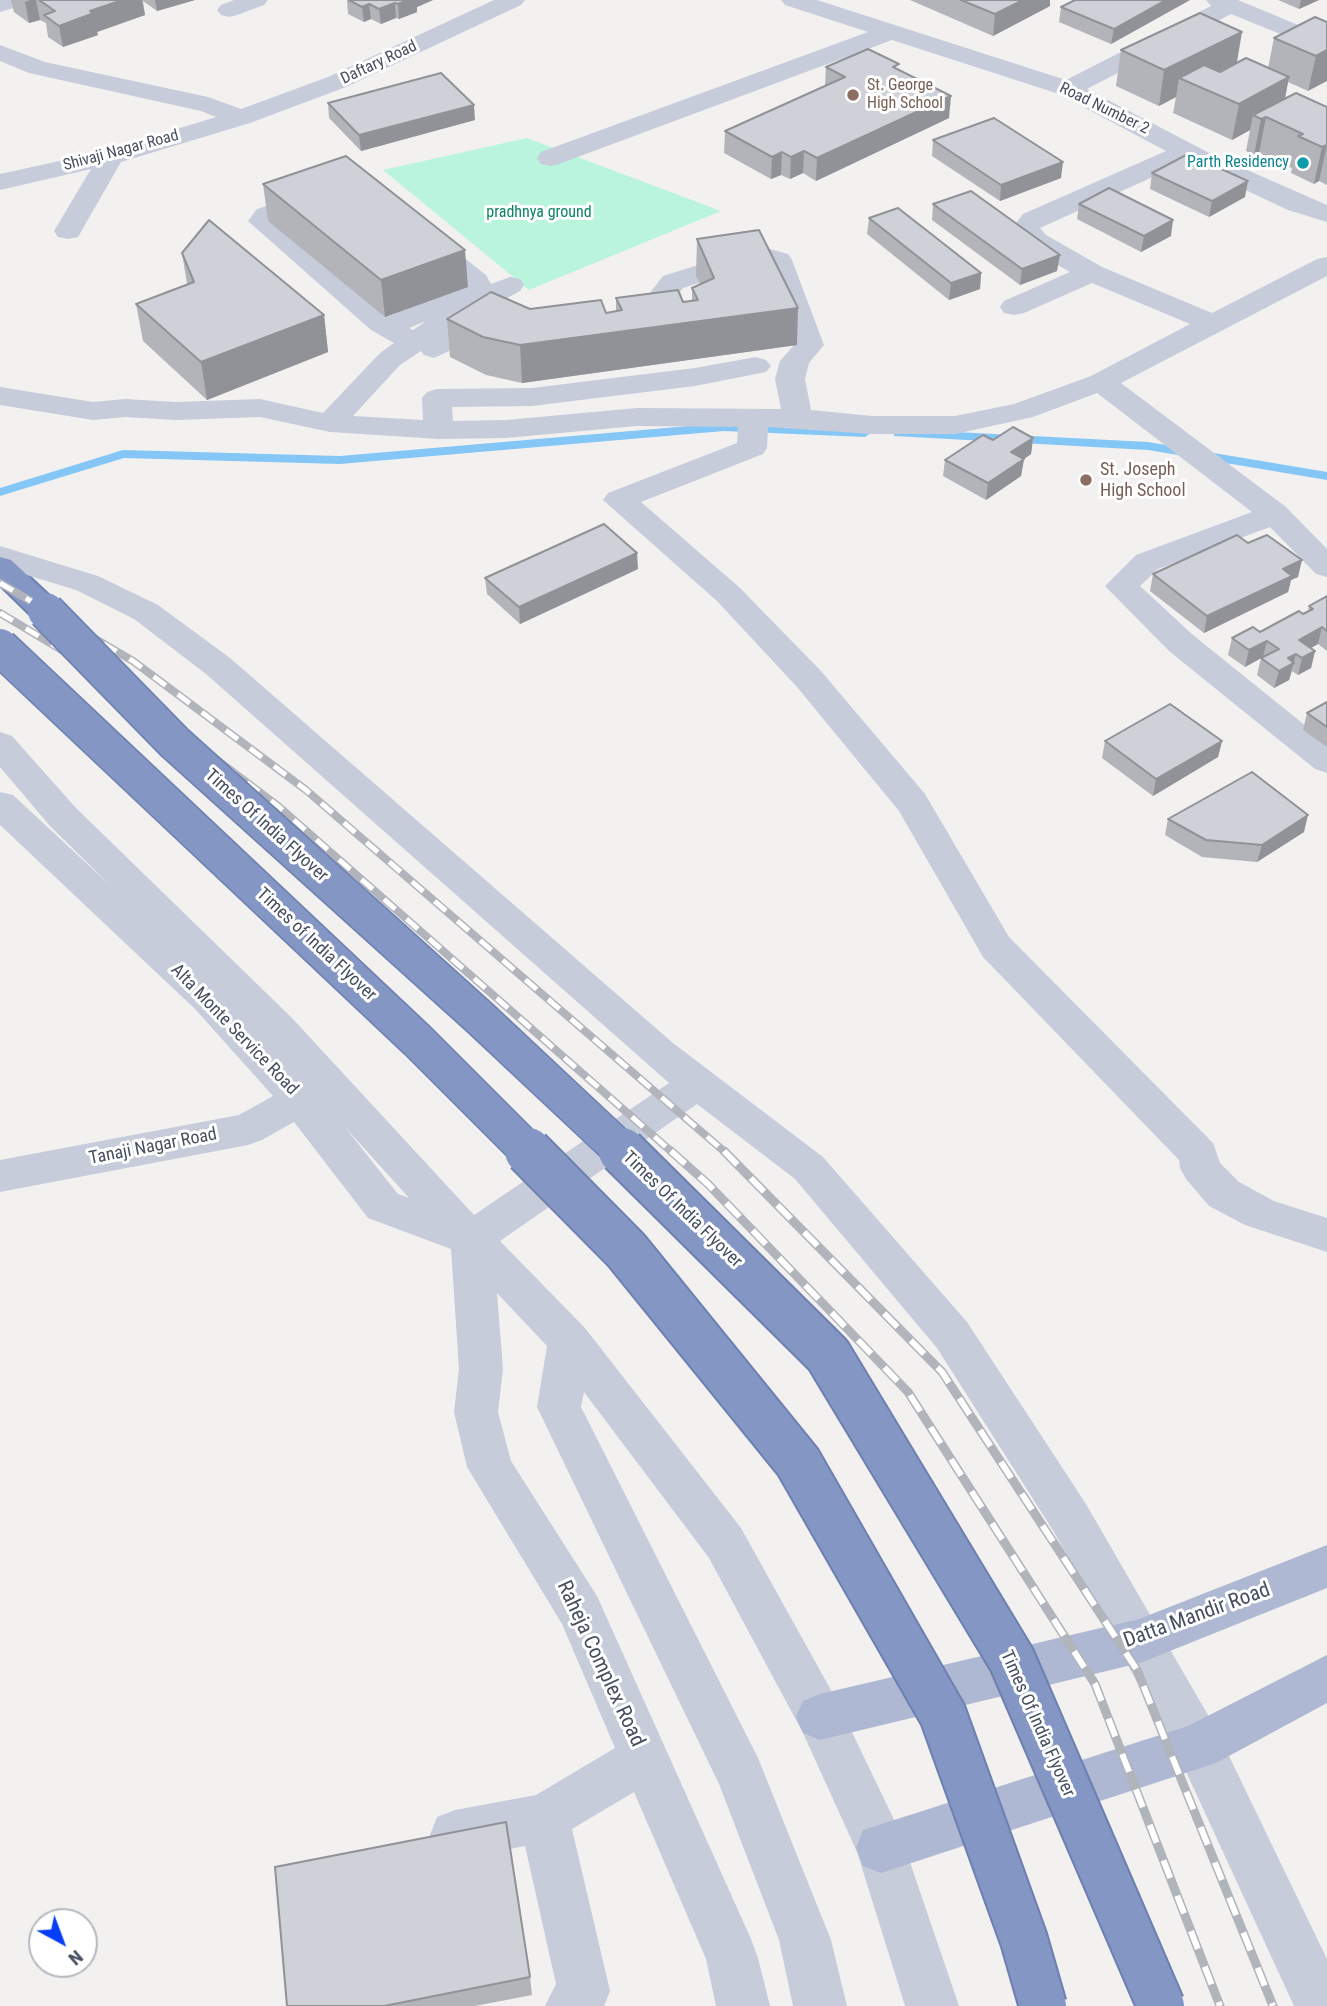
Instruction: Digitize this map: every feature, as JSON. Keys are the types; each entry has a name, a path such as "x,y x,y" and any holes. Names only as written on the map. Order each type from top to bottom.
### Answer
{"highway":[{"name":"Times Of India Flyover","path":"0,567 174,743 480,1018 669,1196 828,1355 1012,1660 1161,2006"},
{"name":"Times of India Flyover","path":"0,648 418,1041 626,1250 798,1462 943,1715 1024,1940 1043,2006"}],"main road":[{"name":"Datta Mandir Road","path":"820,1717 1140,1641 1327,1566"},
{"path":"881,1848 1199,1746 1327,1678"}],"street":[{"path":"10,4 37,0"},
{"path":"229,10 256,0"},
{"path":"464,0 486,12"},
{"name":"Daftary Road","path":"241,118 337,82 513,0"},
{"name":"Road Number 2","path":"793,0 888,33 1068,89 1187,152 1297,204 1327,214"},
{"path":"1068,89 1224,3 1327,46"},
{"path":"550,158 888,33"},
{"path":"0,52 38,68 208,105 241,118"},
{"name":"Shivaji Nagar Road","path":"12,179 111,157 241,118"},
{"path":"1187,152 1033,220 1026,228 1036,241 1092,273 1214,324"},
{"path":"68,230 111,157"},
{"path":"0,160 12,179"},
{"path":"342,188 267,215 262,221 386,327 420,369 439,430"},
{"path":"386,327 478,290 476,281 401,222"},
{"path":"602,324 652,309 673,282 759,254 778,260 810,345 795,361 790,379 799,418"},
{"path":"1327,265 1101,382 1022,411 955,425 872,425 799,418 753,433 619,500 728,594 809,679 912,803 996,947 1199,1154 1200,1168 1224,1194 1260,1213 1327,1236"},
{"path":"1014,307 1092,273"},
{"path":"420,369 459,310 510,285"},
{"path":"420,369 465,333 487,327 507,327 527,332"},
{"path":"330,423 381,365 420,369 532,397 756,366"},
{"path":"1101,382 1275,514 1327,567"},
{"path":"622,386 637,417"},
{"path":"0,396 93,411 125,408 176,411 260,408 330,423 439,430 506,429 637,417 753,433"},
{"path":"1275,514 1147,562 1121,586 1181,643 1327,761"},
{"path":"0,556 87,583 146,612 218,666 659,1054 810,1168 952,1335 1070,1518 1199,1746 1320,1998"},
{"path":"0,744 62,817 278,1028 471,1239 570,1341 725,1543 820,1717 881,1848 932,2006"},
{"name":"Alta Monte Service Road","path":"0,804 209,999 300,1100 383,1206 471,1239"},
{"path":"471,1239 698,1083"},
{"name":"Tanaji Nagar Road","path":"0,1176 248,1129 300,1100"},
{"name":"Raheja Complex Road","path":"471,1239 481,1370 476,1412 490,1466 580,1611 732,1958 743,2006"},
{"path":"570,1341 559,1407 740,1775 805,1940 820,2006"},
{"path":"407,1845 544,1818 645,1758"},
{"path":"544,1818 583,1991 572,2006"}],"green space":[{"name":"pradhnya ground","path":"527,138 721,211 529,290 383,170"}],"building":[{"path":"39,0 122,0 59,26 44,15 55,11"},
{"path":"349,0 408,0 379,9 369,4 362,7"},
{"path":"961,0 1023,0 995,14"},
{"path":"1075,0 1166,0 1114,29 1061,7"},
{"path":"1200,13 1242,32 1164,70 1121,50"},
{"path":"1315,17 1327,22 1327,50 1316,56 1274,38"},
{"path":"868,49 899,64 893,67 951,96 817,158 804,151 791,157 782,152 772,157 725,131 845,77 826,67"},
{"path":"1246,58 1289,77 1239,104 1179,78 1204,65 1220,72"},
{"path":"441,73 474,105 359,135 328,103"},
{"path":"1296,93 1327,107 1327,145 1322,147 1298,136 1303,134 1266,117 1261,119 1253,115"},
{"path":"994,118 1063,162 1001,185 933,140"},
{"path":"1188,154 1248,181 1212,201 1152,173"},
{"path":"346,156 465,250 381,280 263,184"},
{"path":"1109,188 1173,220 1144,236 1079,204"},
{"path":"971,191 1060,255 1022,269 933,204"},
{"path":"898,208 981,273 951,283 869,218"},
{"path":"209,220 324,315 201,362 136,304 194,282 182,253"},
{"path":"759,230 798,308 520,345 483,337 447,319 491,292 530,309 601,300 606,313 622,310 616,298 678,290 683,302 698,300 692,288 714,278 697,239"},
{"path":"1013,427 1033,438 1011,452 1024,459 988,483 945,460 983,435 993,440"},
{"path":"604,524 637,553 519,607 485,578"},
{"path":"1237,535 1248,543 1267,535 1302,560 1283,569 1292,576 1207,616 1153,574"},
{"path":"1327,596 1327,631 1322,627 1299,640 1315,651 1302,658 1296,654 1288,658 1294,663 1279,671 1261,658 1279,649 1267,641 1249,650 1232,638 1253,627 1260,632 1299,611 1303,614 1313,609 1309,606"},
{"path":"1327,702 1327,727 1307,713"},
{"path":"1170,704 1222,741 1156,779 1105,741"},
{"path":"1252,772 1308,815 1262,845 1206,840 1168,819"},
{"path":"506,1822 530,1977 384,2006 287,2006 275,1867"}],"waterway":[{"path":"0,492 123,454 340,460 724,427 865,433"},
{"path":"898,433 1148,446 1327,476"}],"railway":[{"path":"0,583 133,661 306,790 726,1153"},
{"path":"0,613 107,677 278,806 673,1153"},
{"path":"671,1151 708,1184 908,1392 1095,1684 1220,2006"},
{"path":"726,1153 942,1372 1137,1670 1273,2006"}],"place":[{"name":"St. George High School","path":"853,95"},
{"name":"Parth Residency","path":"1303,163"},
{"name":"St. Joseph High School","path":"1086,480"}]}
